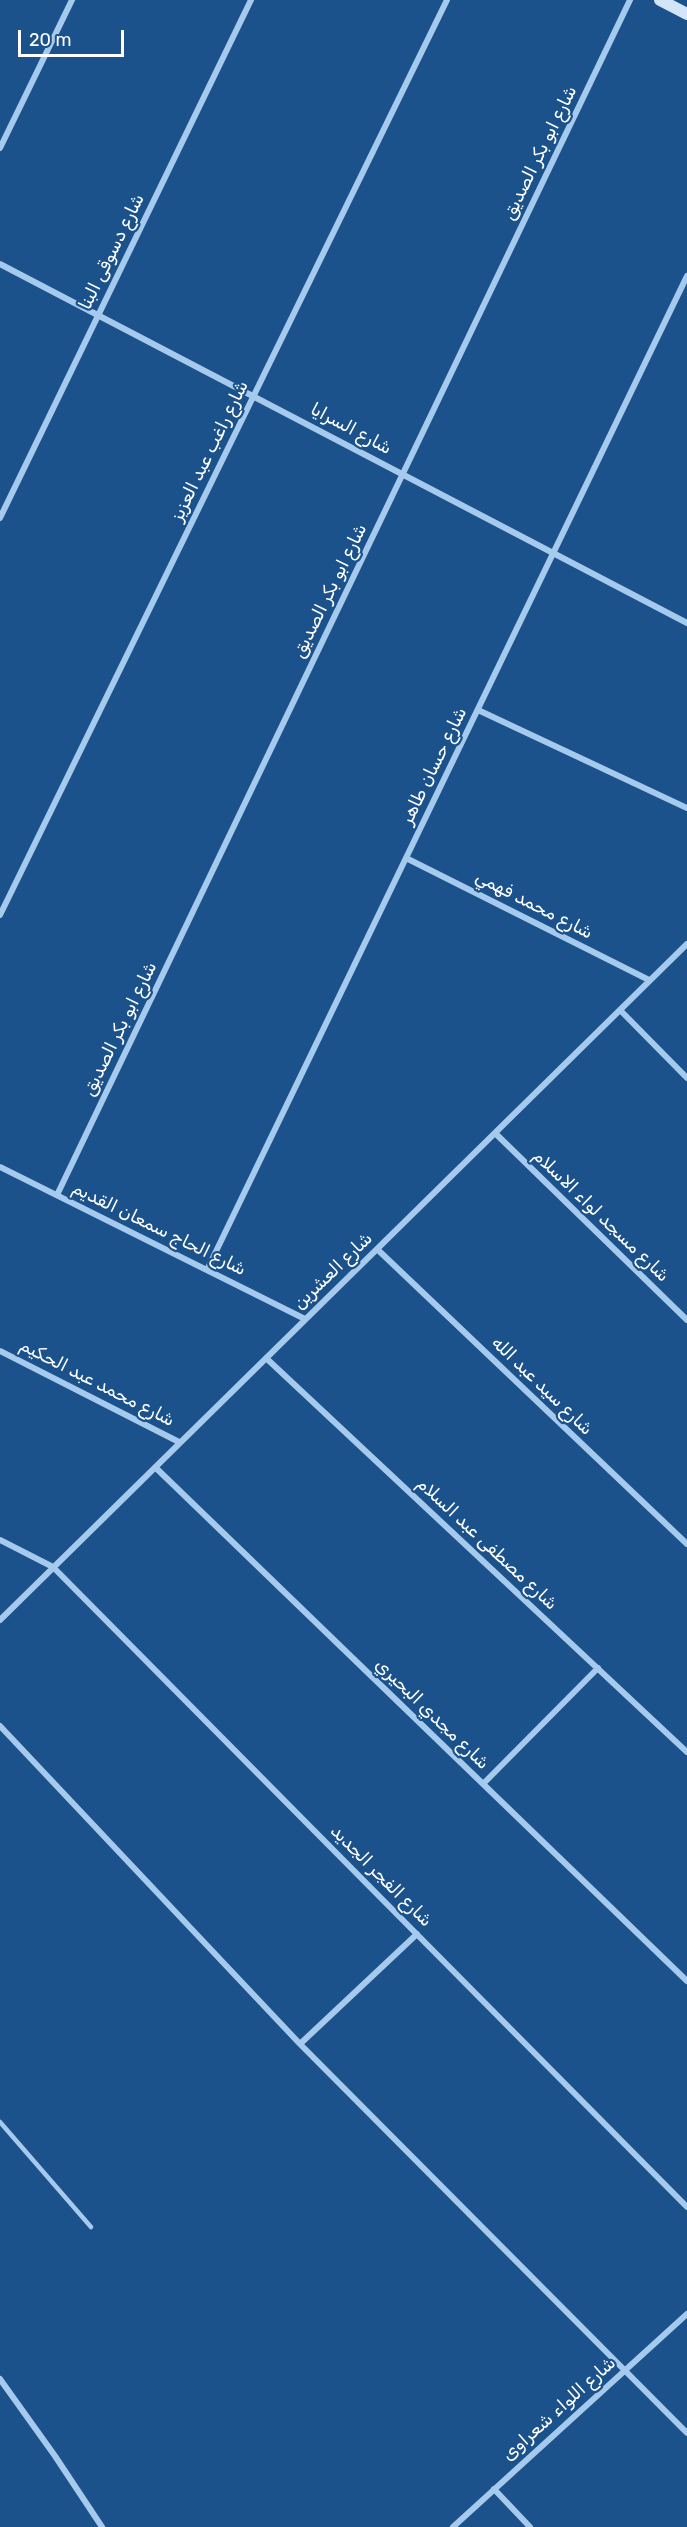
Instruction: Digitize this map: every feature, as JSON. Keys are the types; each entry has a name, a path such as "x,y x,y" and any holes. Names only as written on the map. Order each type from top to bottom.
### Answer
{"street":[{"path":"0,148 72,0"},
{"name":"شارع دسوقى البنا","path":"0,518 251,0"},
{"name":"شارع راغب عبد العزيز","path":"0,915 447,0"},
{"name":"شارع ابو بكر الصديق","path":"57,1195 630,0"},
{"path":"660,0 687,14"},
{"name":"شارع السرايا","path":"0,264 687,622"},
{"name":"شارع حسان طاهر","path":"207,1270 687,276"},
{"path":"478,710 687,808"},
{"name":"شارع محمد فهمي","path":"406,858 649,980"},
{"name":"شارع العشرين","path":"0,1620 687,944"},
{"path":"620,1010 687,1078"},
{"name":"شارع مسجد لواء الاسلام","path":"495,1133 687,1320"},
{"name":"شارع الحاج سمعان القديم","path":"0,1167 305,1319"},
{"name":"شارع سيد عبد الله","path":"377,1249 687,1544"},
{"name":"شارع محمد عبد الحكيم","path":"0,1351 179,1442"},
{"name":"شارع مصطفى عبد السلام","path":"266,1358 687,1752"},
{"name":"شارع مجدي البحيري","path":"156,1468 687,1981"},
{"name":"شارع الفجر الجديد","path":"0,1540 53,1567 687,2207"},
{"path":"483,1784 598,1668"},
{"path":"0,1726 300,2044 687,2433"},
{"path":"300,2044 417,1934"},
{"name":"شارع اللواء شعراوى","path":"453,2527 687,2314"},
{"path":"0,2379 102,2527"},
{"path":"494,2489 530,2527"}],"lane":[{"path":"0,2122 91,2227"}]}
